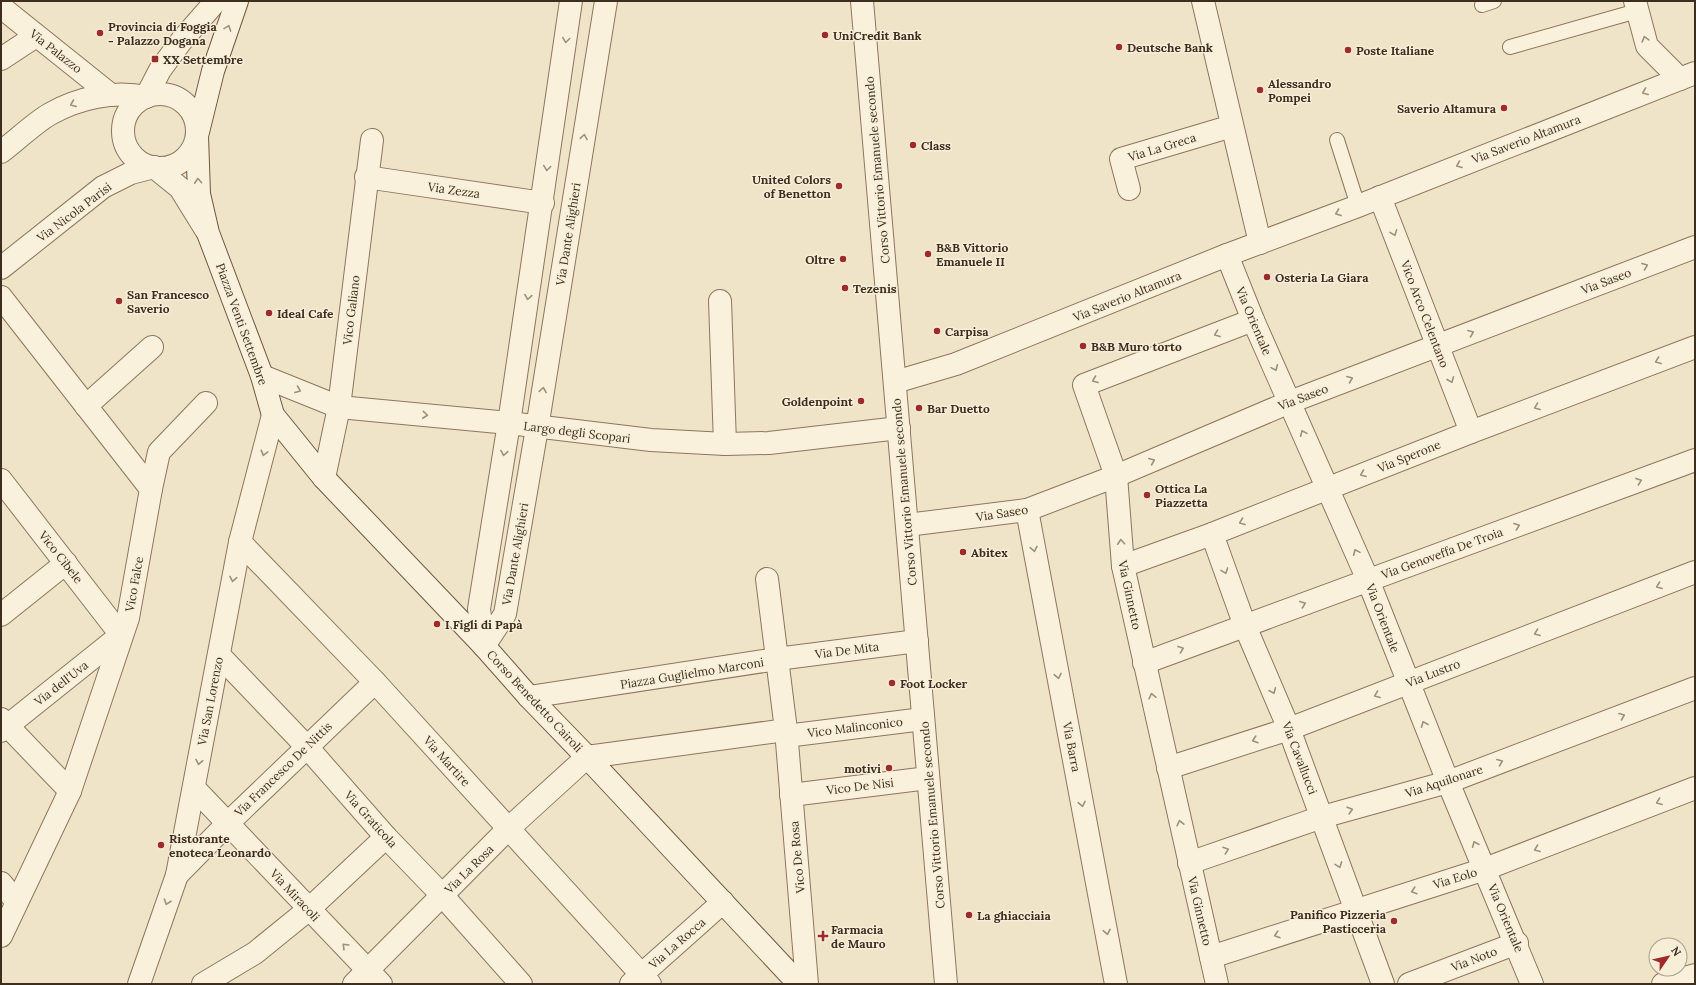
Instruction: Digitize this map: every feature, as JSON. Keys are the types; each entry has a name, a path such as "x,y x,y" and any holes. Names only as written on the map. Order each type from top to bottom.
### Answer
{"street":[{"name":"Piazza Venti Settembre","path":"146,97 160,70 182,40 216,1"},
{"name":"Piazza Venti Settembre","path":"237,1 213,71 197,136 194,147 182,160 166,167 154,167 142,163 133,156 127,146 124,135 124,123 128,112 136,103 146,97 156,94 167,94 178,98 187,105 193,114 197,125 197,136 199,194 208,233 262,376 273,415"},
{"path":"484,646 479,609 509,423 571,1"},
{"name":"Via Dante Alighieri","path":"484,646 505,614 537,428 606,1"},
{"name":"Corso Vittorio Emanuele secondo","path":"862,1 946,984"},
{"path":"1203,1 1260,243"},
{"path":"1636,6 1647,46 1687,76"},
{"name":"Via Palazzo","path":"1,8 111,95"},
{"path":"1,59 36,36"},
{"name":"Via Saverio Altamura","path":"895,382 956,364 1227,255 1358,206 1687,76"},
{"name":"Piazza Venti Settembre","path":"1,152 50,115 77,102 111,95 130,93 146,97"},
{"name":"Via La Greca","path":"1129,189 1121,159 1232,126"},
{"name":"Vico Galiano","path":"324,478 339,407 366,177 372,140"},
{"name":"Piazza Venti Settembre","path":"154,167 180,188 208,233"},
{"name":"Via Nicola Parisi","path":"1,268 103,187 131,173 154,167"},
{"name":"Via Zezza","path":"366,177 542,203"},
{"name":"Vico Arco Celentano","path":"1380,197 1471,432"},
{"name":"Via Saseo","path":"907,525 1027,510 1116,476 1290,402 1695,247"},
{"name":"Via Orientale","path":"1227,255 1253,320 1368,580 1448,782 1517,943 1532,984"},
{"path":"1,297 151,489"},
{"path":"720,301 725,444"},
{"name":"Via Ginnetto","path":"1217,984 1123,566 1116,476 1084,385 1253,320"},
{"path":"86,406 152,347"},
{"name":"Via Sperone","path":"1123,566 1212,534 1471,432 1695,347"},
{"name":"Largo degli Scopari","path":"262,376 339,407 509,423 537,428 650,440 725,444 769,443 899,428"},
{"name":"Vico Falce","path":"1,936 16,901 70,791 121,635 128,618 159,452 206,403"},
{"name":"Corso Benedetto Cairoli","path":"273,415 324,478 484,646 529,697 799,984"},
{"name":"Via San Lorenzo","path":"139,984 177,875 240,542 273,415"},
{"name":"Via Genoveffa De Troia","path":"1144,662 1695,460"},
{"name":"Vico Cibele","path":"5,492 66,562 121,635"},
{"name":"Via Barra","path":"1027,510 1116,984"},
{"name":"Via Cavallucci","path":"1212,534 1245,626 1289,729 1383,984"},
{"name":"Via Martire","path":"240,542 375,682 508,829 641,981"},
{"path":"1,615 66,562"},
{"name":"Via Lustro","path":"1168,768 1289,729 1695,572"},
{"path":"766,579 777,659"},
{"name":"Via dell'Uva","path":"3,725 121,635"},
{"name":"Via De Mita","path":"777,659 917,642"},
{"name":"Via Graticola","path":"219,655 307,747 386,837 442,895 521,984"},
{"name":"Piazza Guglielmo Marconi","path":"529,697 777,659 786,733"},
{"name":"Via Francesco De Nittis","path":"177,875 228,822 375,682"},
{"name":"Via Aquilonare","path":"1189,863 1322,817 1448,782 1695,688"},
{"name":"Vico Malinconico","path":"786,733 923,719"},
{"path":"3,725 70,791"},
{"path":"587,757 786,733"},
{"name":"Vico De Rosa","path":"786,733 808,984"},
{"name":"Via La Rosa","path":"368,979 442,895 508,829 587,757"},
{"name":"Vico De Nisi","path":"791,795 928,778"},
{"name":"Via Miracoli","path":"194,788 228,822 368,979"},
{"name":"Via Eolo","path":"1211,957 1485,869 1695,788"},
{"path":"203,984 255,953 308,910 386,837"},
{"path":"1,883 16,901"},
{"name":"Via La Rocca","path":"641,981 723,902"},
{"name":"Via Noto","path":"1409,984 1517,943"},
{"path":"1663,984 1695,975"}],"lane":[{"path":"1510,47 1636,6"},
{"path":"1337,140 1358,206"}],"place":[{"name":"Provincia di Foggia - Palazzo Dogana","path":"100,33"},
{"name":"UniCredit Bank","path":"825,35"},
{"name":"Deutsche Bank","path":"1119,47"},
{"name":"Poste Italiane","path":"1348,50"},
{"name":"XX Settembre","path":"155,59"},
{"name":"Alessandro Pompei","path":"1260,90"},
{"name":"Saverio Altamura","path":"1504,108"},
{"name":"Class","path":"913,145"},
{"name":"United Colors of Benetton","path":"839,186"},
{"name":"B&B Vittorio Emanuele II","path":"928,254"},
{"name":"Oltre","path":"843,259"},
{"name":"Osteria La Giara","path":"1267,277"},
{"name":"Tezenis","path":"845,288"},
{"name":"San Francesco Saverio","path":"119,301"},
{"name":"Ideal Cafe","path":"269,313"},
{"name":"Carpisa","path":"937,331"},
{"name":"B&B Muro torto","path":"1083,346"},
{"name":"Goldenpoint","path":"861,401"},
{"name":"Bar Duetto","path":"919,408"},
{"name":"Ottica La Piazzetta","path":"1147,495"},
{"name":"Abitex","path":"963,552"},
{"name":"I Figli di Papà","path":"437,624"},
{"name":"Foot Locker","path":"892,683"},
{"name":"motivi","path":"889,768"},
{"name":"Ristorante enoteca Leonardo","path":"161,845"},
{"name":"La ghiacciaia","path":"969,915"},
{"name":"Panifico Pizzeria Pasticceria","path":"1394,921"},
{"name":"Farmacia de Mauro","path":"823,936"}]}
